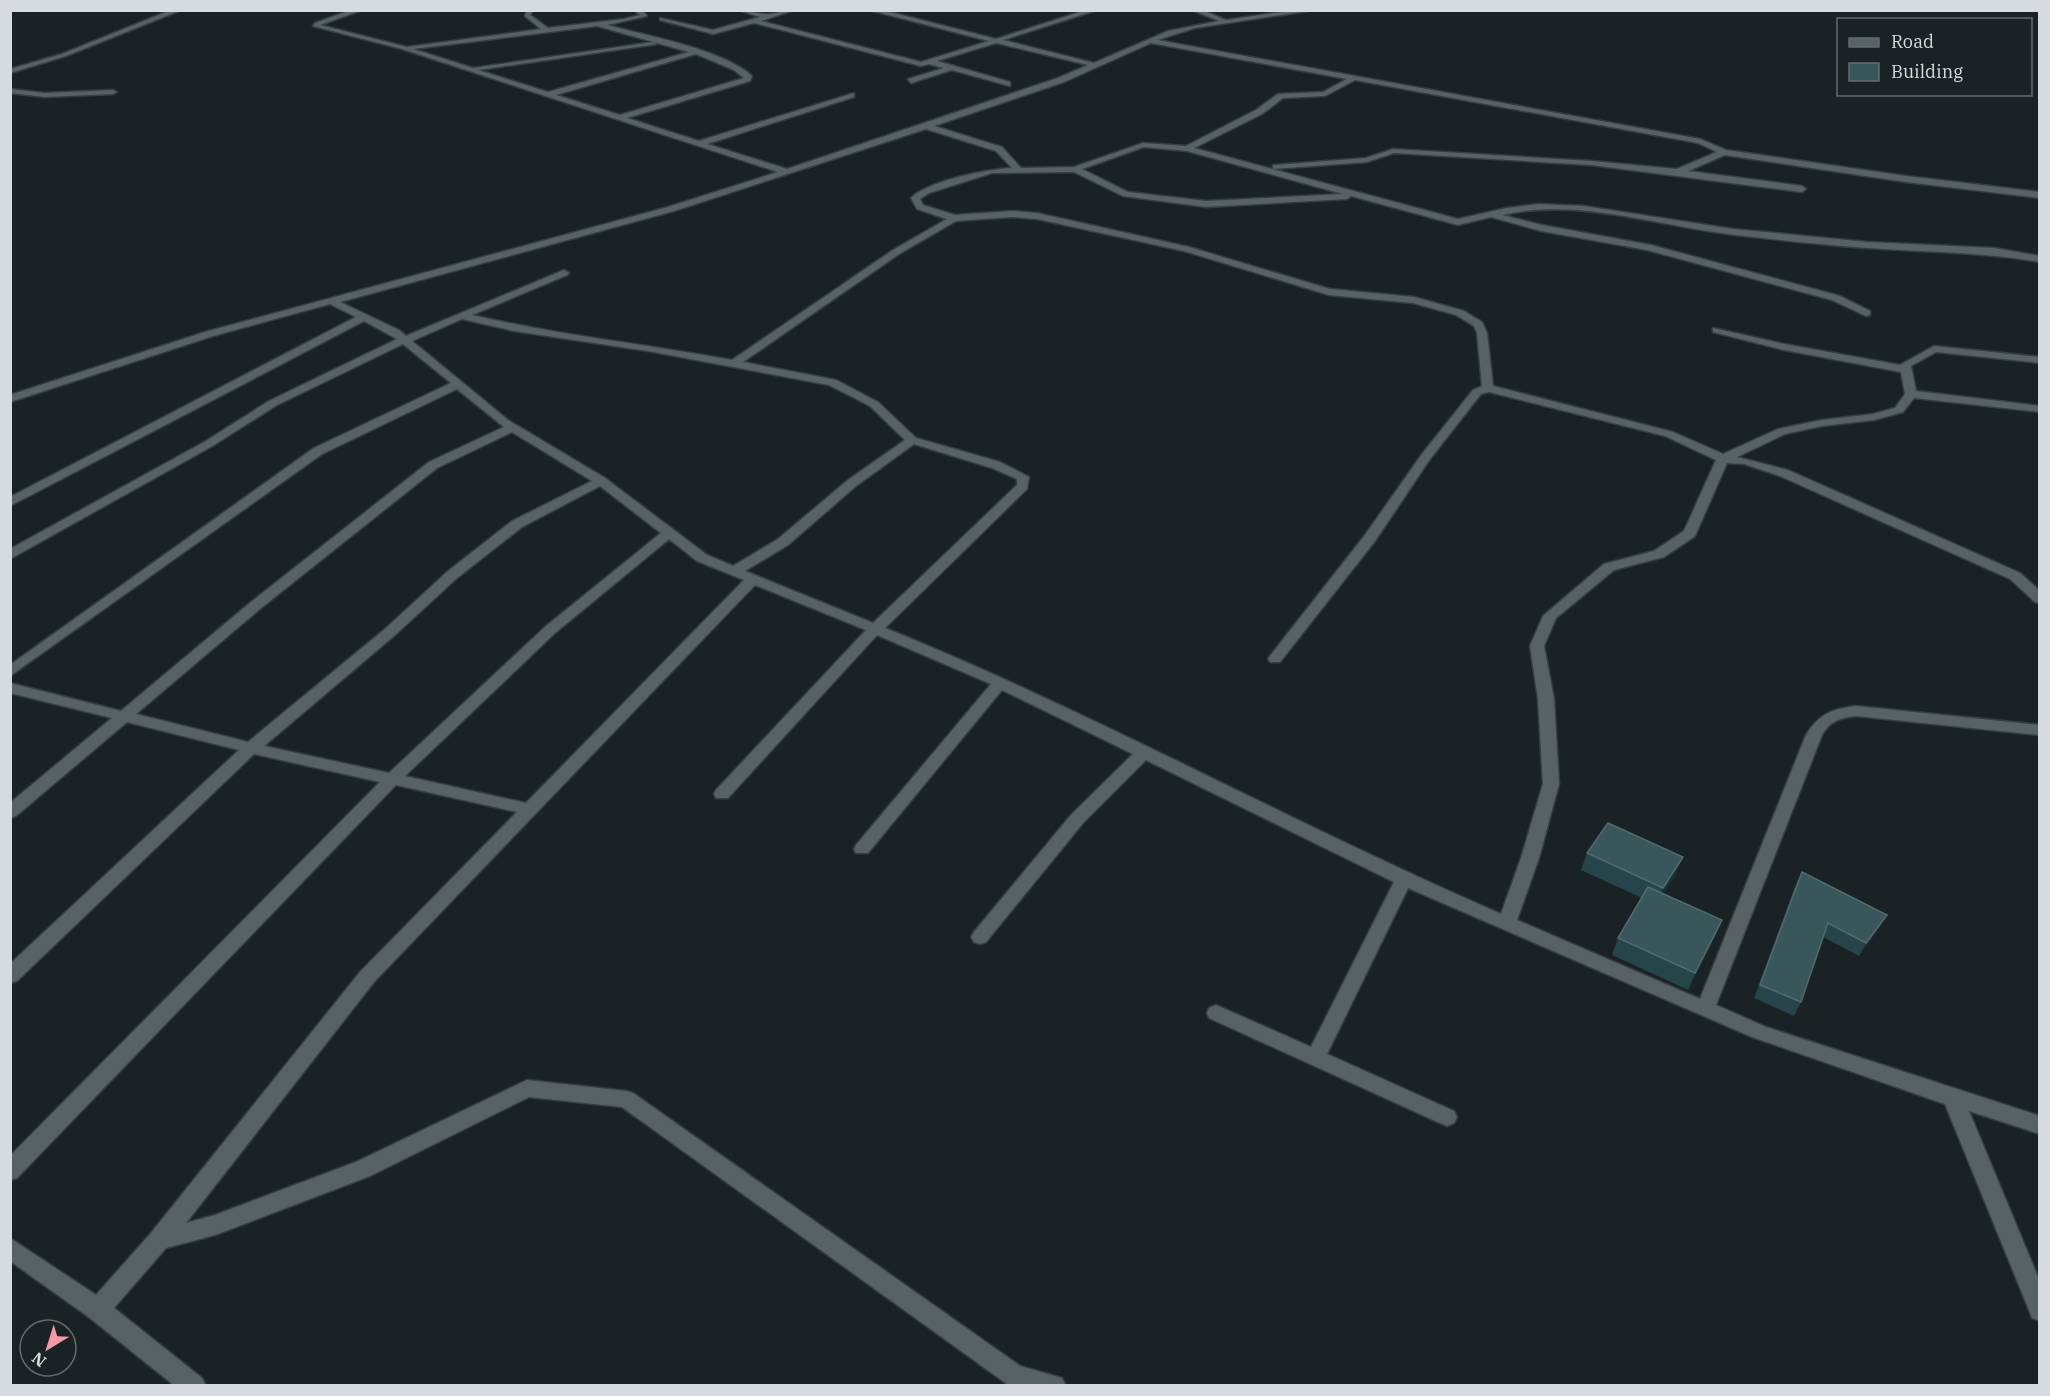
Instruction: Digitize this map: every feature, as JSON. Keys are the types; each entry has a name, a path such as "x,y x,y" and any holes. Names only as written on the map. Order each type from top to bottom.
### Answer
{"street":[{"path":"10,71 64,55 178,10"},
{"path":"359,10 316,26 404,48 787,172"},
{"path":"530,10 527,15 546,30"},
{"path":"404,48 625,21 645,15 637,10"},
{"path":"742,10 768,17"},
{"path":"662,19 713,32 791,10"},
{"path":"872,10 1095,65"},
{"path":"755,21 912,64 931,62 1094,10"},
{"path":"1195,10 1229,22"},
{"path":"10,399 209,334 671,209 1061,80 1178,30 1311,10"},
{"path":"596,24 695,53 737,68 748,76 747,79 622,117"},
{"path":"1152,41 1700,141 1724,152 2040,195"},
{"path":"471,69 660,43"},
{"path":"550,94 695,53"},
{"path":"931,62 1007,84"},
{"path":"911,81 952,68"},
{"path":"1188,149 1259,111 1281,96 1326,94 1356,77"},
{"path":"10,91 45,95 113,92"},
{"path":"701,143 851,95"},
{"path":"925,126 999,148 1020,172"},
{"path":"1488,388 1478,324 1460,314 1408,299 1329,292 1186,249 1037,216 1012,214 954,218 920,207 915,198 927,191 991,171 1075,169 1143,146 1188,149 1458,222 1539,207 1584,209 1733,232 1867,245 2037,255"},
{"path":"1261,168 1367,160 1393,151 1591,163 1802,189"},
{"path":"1678,172 1724,152"},
{"path":"1075,169 1126,194 1206,204 1360,195"},
{"path":"2023,193 2040,208"},
{"path":"1491,215 1541,228 1655,248 1731,271 1836,298 1866,313"},
{"path":"735,363 897,252 954,218"},
{"path":"10,555 210,443 273,403 404,340 564,273"},
{"path":"331,301 395,332 512,427 601,481 702,558 966,666 1404,879 1759,1032 2040,1125"},
{"path":"461,316 514,328 735,363 832,382 874,404 912,440 1011,470 1023,477 1023,486 874,630 722,794"},
{"path":"10,502 177,412 364,317"},
{"path":"1718,330 1784,347 1905,369"},
{"path":"1911,394 1905,365 1934,349 2040,360"},
{"path":"10,672 318,451 458,384"},
{"path":"1275,659 1370,538 1426,457 1477,392 1488,388 1669,434 1724,459 1745,461 1784,473 2015,576 2040,599"},
{"path":"1911,394 2040,409"},
{"path":"1507,923 1530,858 1551,784 1546,699 1537,646 1550,616 1609,567 1659,554 1690,533 1724,459 1782,431 1821,423 1874,417 1899,410 1911,394"},
{"path":"10,812 256,605 433,465 512,427"},
{"path":"733,572 783,542 852,483 912,440"},
{"path":"10,976 251,748 390,632 452,575 517,524 601,481"},
{"path":"10,1171 392,779 550,630 669,533"},
{"path":"98,1310 159,1240 367,977 752,580"},
{"path":"862,849 1000,683"},
{"path":"10,688 251,748 530,808"},
{"path":"1705,1009 1821,722 1836,713 1856,711 2040,730"},
{"path":"980,937 1077,819 1144,752"},
{"path":"1315,1058 1404,879"},
{"path":"1216,1013 1447,1117"},
{"path":"159,1240 215,1225 363,1169 527,1088 626,1099 1015,1376 1054,1386"},
{"path":"1953,1098 2040,1310"},
{"path":"10,1248 98,1310 194,1386"}],"building":[{"path":"1608,823 1683,857 1663,888 1587,853"},
{"path":"1802,872 1887,915 1866,943 1828,923 1801,1002 1760,985"},
{"path":"1648,887 1722,920 1695,973 1618,938"}]}
